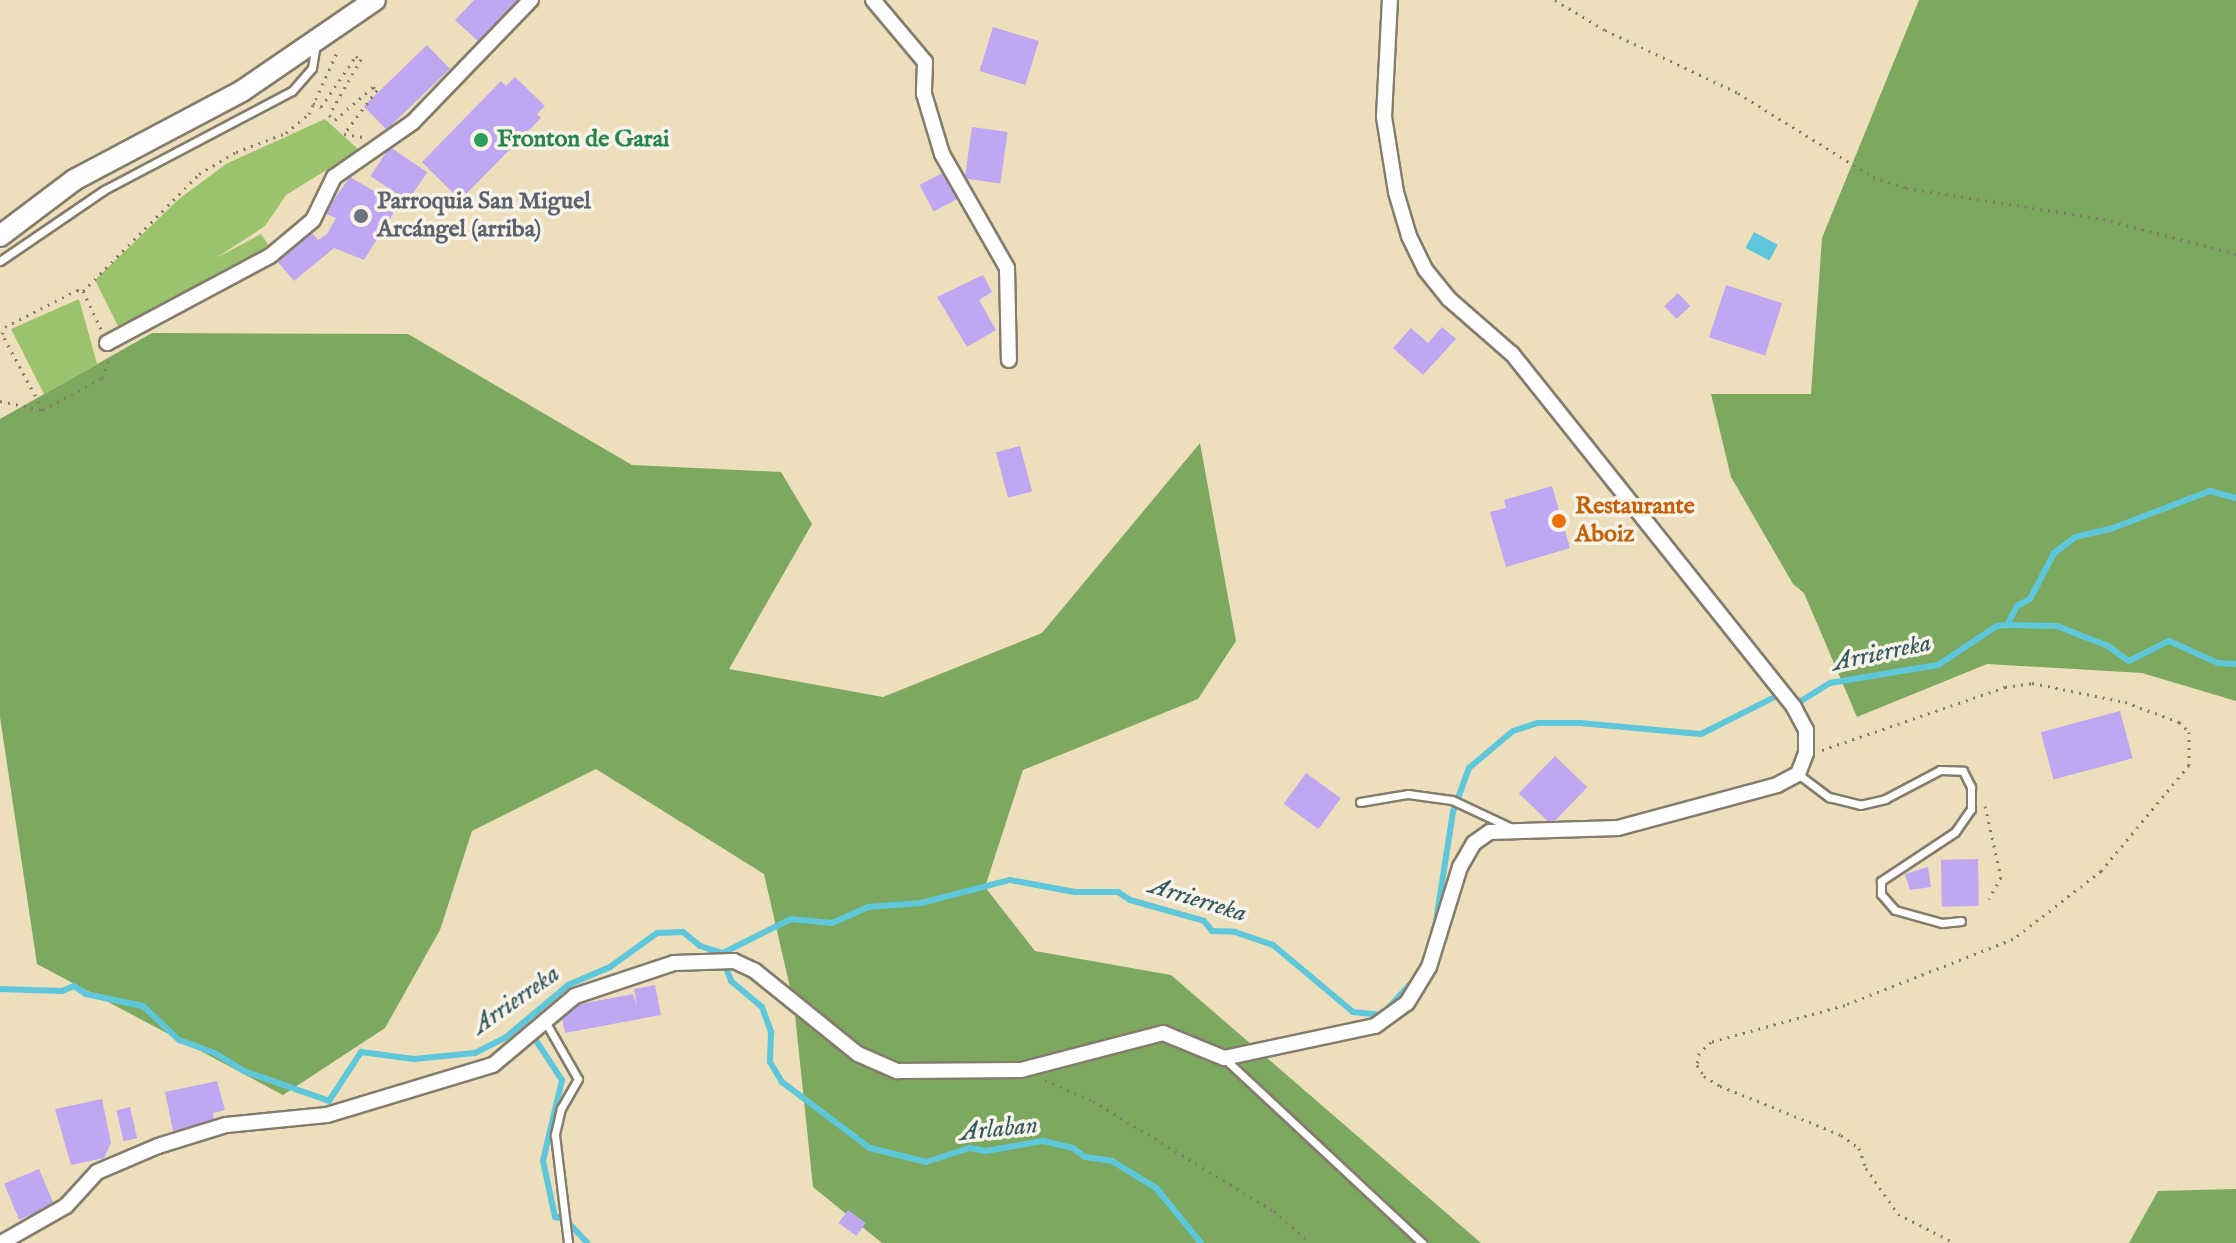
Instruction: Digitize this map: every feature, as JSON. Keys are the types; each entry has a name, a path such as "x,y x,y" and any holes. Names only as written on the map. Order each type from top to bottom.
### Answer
{"street":[{"path":"0,236 74,180 242,91 375,0"},
{"path":"107,343 270,256 313,220 334,177 413,122 531,0"},
{"path":"873,0 925,62 924,94 942,154 1007,268 1009,360"},
{"path":"1,1243 66,1206 97,1172 158,1146 226,1125 327,1115 493,1065 546,1023 552,1011 601,985 674,963 734,961 755,971 858,1054 897,1071 1021,1070 1163,1033 1224,1058 1375,1026 1407,1003 1429,967 1460,867 1474,843 1490,832 1511,828 1581,832 1618,828 1777,785 1798,774 1806,753 1806,730 1794,707 1512,354 1449,299 1425,269 1409,236 1396,192 1384,117 1390,0"}],"lane":[{"path":"0,261 104,190 292,91 312,68 316,40"},
{"path":"1798,774 1829,797 1860,805 1885,799 1940,770 1963,771 1971,787 1971,809 1955,832 1881,881 1881,894 1895,910 1929,921 1961,921"},
{"path":"1360,802 1408,794 1452,800 1511,828"},
{"path":"546,1023 578,1079 561,1108 555,1135 568,1243"},
{"path":"1224,1058 1422,1243"}],"path":[{"path":"1555,0 1605,30 1738,93 1873,177 1906,188 2103,219 2236,254"},
{"path":"83,291 199,174 236,152 286,133 309,114 341,44"},
{"path":"313,103 321,107 356,56 361,59 329,115 335,120 373,87 377,90 344,134 387,140"},
{"path":"43,410 2,334 5,327 77,290 83,291"},
{"path":"0,401 43,410 102,378 109,362 107,343 83,291"},
{"path":"1971,787 1987,809 2001,877 1989,899"},
{"path":"1021,1070 1093,1101 1274,1211 1310,1243"}],"green space":[{"path":"1919,0 2236,0 2236,701 2142,673 1987,664 1857,717 1804,593 1793,584 1731,477 1711,394 1811,394 1822,238"},
{"path":"325,119 359,150 286,195 265,226 216,258 261,234 269,246 119,328 95,280 179,199 226,164"},
{"path":"79,299 97,364 44,394 11,329"},
{"path":"152,333 408,334 632,465 781,472 812,524 729,669 883,697 1042,633 1200,443 1236,641 1198,699 1023,770 985,887 1035,951 1171,975 1481,1243 882,1243 813,1187 794,1005 764,874 596,769 472,831 440,930 385,1028 283,1095 37,964 0,717 0,419"},
{"path":"2236,1189 2236,1243 2129,1243 2158,1191"}],"water":[{"path":"1754,232 1778,245 1769,261 1746,248"}],"building":[{"path":"474,0 520,0 480,43 455,20"},
{"path":"993,27 1039,41 1025,85 980,71"},
{"path":"427,45 450,69 387,130 364,106"},
{"name":"Fronton de Garai","path":"515,77 545,106 537,114 541,118 460,200 422,162 501,81 506,86"},
{"path":"972,127 1008,132 1000,184 965,178"},
{"path":"390,147 427,172 408,201 370,176"},
{"path":"946,171 960,197 934,212 920,185"},
{"name":"Parroquia San Miguel Arcángel (arriba)","path":"350,177 391,201 393,214 364,260 334,248 294,281 278,262 312,233 318,240 327,234 336,218 324,213"},
{"path":"983,275 992,292 979,300 996,330 967,347 937,297"},
{"path":"1726,285 1782,303 1765,356 1709,337"},
{"path":"1678,293 1690,306 1676,319 1664,306"},
{"path":"1442,327 1456,339 1423,375 1393,348 1411,328 1428,343"},
{"path":"1020,446 1032,491 1008,498 996,452"},
{"path":"1552,486 1570,548 1506,567 1490,512 1506,508 1504,500"},
{"path":"2120,711 2133,758 2053,780 2041,732"},
{"path":"1555,756 1587,787 1551,825 1519,793"},
{"path":"1306,773 1341,798 1318,829 1284,804"},
{"path":"1978,859 1979,906 1942,907 1941,860"},
{"path":"1928,867 1931,887 1910,890 1905,874"},
{"path":"655,985 661,1015 565,1033 560,1008 633,994 637,1006 634,989"},
{"path":"217,1081 225,1110 213,1113 214,1122 173,1131 165,1092"},
{"path":"102,1099 111,1143 104,1158 71,1165 55,1109"},
{"path":"130,1107 137,1138 124,1141 116,1110"},
{"path":"39,1169 54,1205 19,1220 4,1184"},
{"path":"848,1210 866,1223 856,1236 839,1223"}],"waterway":[{"path":"2007,625 2017,606 2030,599 2054,553 2075,537 2113,528 2210,491 2236,498"},
{"name":"Arrierreka","path":"1435,928 1453,812 1469,768 1513,731 1538,723 1580,723 1701,734 1777,696 1801,701 1830,683 1938,665 1997,626 2007,625 2057,626 2108,646 2129,661 2169,641 2218,663 2236,664"},
{"name":"Arrierreka","path":"0,989 62,991 74,986 86,994 143,1006 179,1040 215,1053 244,1071 329,1101 361,1052 414,1059 475,1053 505,1038 568,985 610,967 657,933 683,932 700,946 723,953 791,919 832,923 868,907 921,903 1010,880 1075,892 1118,892 1130,900 1204,921 1212,931 1235,932 1273,945 1353,1012 1382,1015 1415,979"},
{"name":"Arlaban","path":"725,965 731,981 762,1007 771,1032 770,1062 782,1082 870,1148 926,1162 970,1148 986,1151 1043,1141 1073,1148 1085,1157 1112,1161 1156,1188 1201,1243"},
{"path":"537,1042 562,1080 543,1161 555,1217 565,1219 587,1243"}],"place":[{"name":"Fronton de Garai","path":"481,140"},
{"name":"Parroquia San Miguel Arcángel (arriba)","path":"361,216"},
{"name":"Restaurante Aboiz","path":"1559,521"}]}
